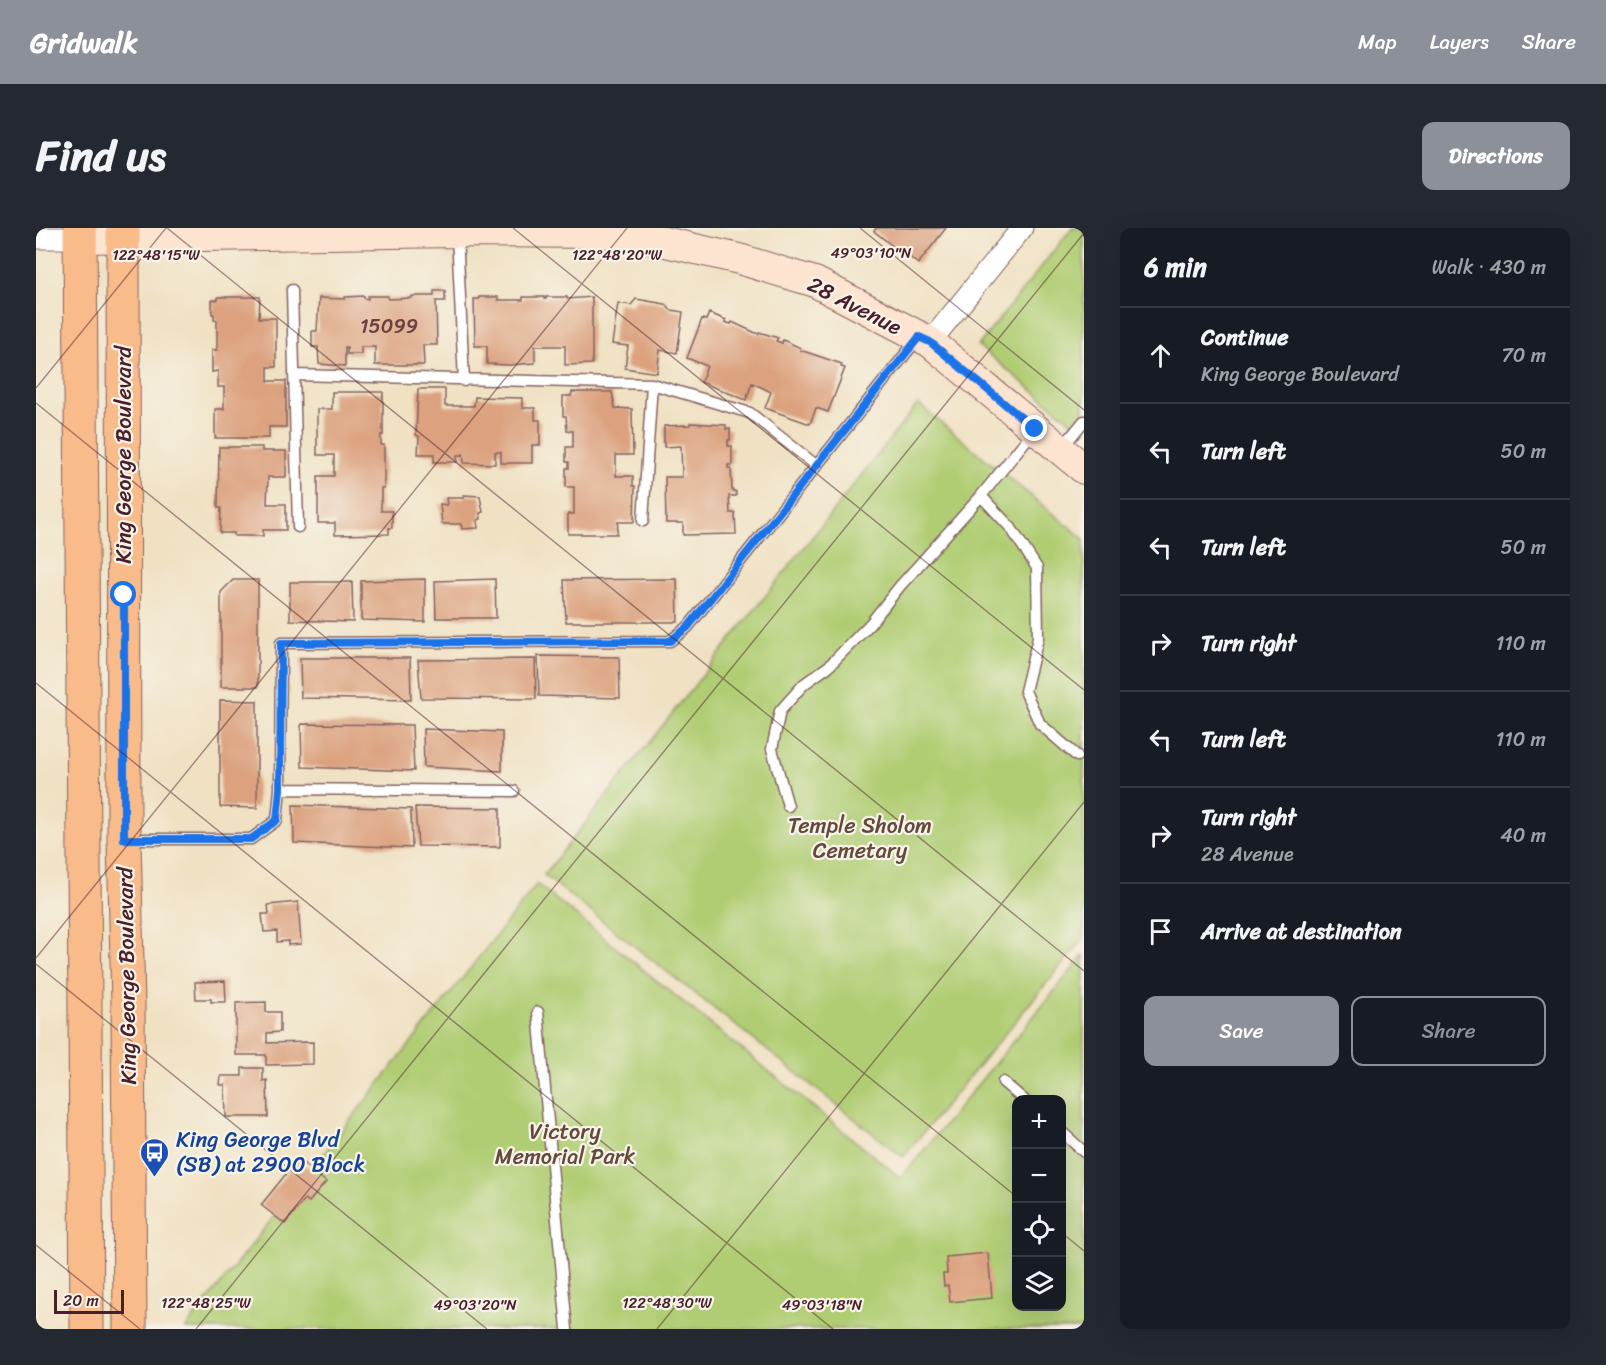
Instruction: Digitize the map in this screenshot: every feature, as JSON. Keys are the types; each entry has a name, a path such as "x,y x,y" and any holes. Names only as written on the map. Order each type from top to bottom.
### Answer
{"main road":[{"name":"King George Boulevard","path":"80,233 87,1329"},
{"name":"King George Boulevard","path":"123,233 124,839 128,1004 130,1327"},
{"path":"85,1039 95,1041 103,1047 108,1058 108,1227 130,1327"}],"street":[{"path":"924,339 1022,228"},
{"path":"36,238 80,233"},
{"name":"28 Avenue","path":"80,233 652,233 815,282 924,339 1084,469"}],"lane":[{"path":"456,232 464,381"},
{"path":"292,290 298,527"},
{"path":"124,839 251,839 277,820 280,789 281,643 670,641 688,627 817,466 924,339"},
{"path":"294,375 652,384 750,413 817,466"},
{"path":"644,521 652,384"},
{"path":"1061,450 1084,421"},
{"path":"788,806 772,749 780,711 804,684 829,666 870,624 900,586 981,496 1035,429"},
{"path":"981,496 1011,528 1037,568 1038,638 1025,691 1040,724 1077,756"},
{"path":"280,789 514,791"},
{"path":"538,1012 567,1329"},
{"path":"1003,1082 1018,1095"},
{"path":"1066,1136 1084,1152"}],"green space":[{"path":"1072,228 1084,228 1084,432 978,346"},
{"name":"Temple Sholom Cemetary","path":"918,404 1084,539 1084,938 903,1157 544,875"},
{"name":"Victory Memorial Park","path":"537,884 901,1178 1084,955 1084,1329 185,1329"}],"building":[{"path":"876,228 946,228 918,264 874,231"},
{"path":"434,291 445,291 445,301 436,301 437,345 423,345 424,365 375,365 375,347 361,347 361,354 347,354 347,347 345,347 345,366 319,364 318,347 312,347 312,331 317,331 319,298 345,299 345,297 364,296 368,299 368,296 388,296 388,299 412,298 412,296 434,296"},
{"path":"218,297 260,297 259,318 276,318 276,367 268,367 268,381 286,381 286,427 269,427 269,438 215,438 215,409 224,409 224,387 218,387 218,371 212,372 212,350 217,350 217,320 212,314 212,300 218,300"},
{"path":"479,297 523,300 523,297 544,297 546,299 546,297 567,297 567,299 592,297 592,364 565,365 565,346 535,346 535,363 487,364 487,346 475,346 474,299 479,299"},
{"path":"636,299 665,304 671,310 683,312 677,353 660,350 657,373 625,368 628,346 612,344 618,303 631,305"},
{"path":"709,313 726,320 725,322 731,324 732,322 758,334 759,332 778,338 776,341 782,343 783,340 801,348 800,350 842,364 841,367 845,368 828,412 816,408 810,424 765,408 771,392 752,383 746,400 701,382 707,366 687,358 702,319 706,320"},
{"path":"418,389 445,389 445,406 474,406 475,397 522,398 522,408 535,408 535,420 540,420 540,445 532,445 532,463 501,463 501,452 495,452 495,464 464,463 463,453 463,455 457,455 457,462 434,462 434,454 418,454 419,436 416,435"},
{"path":"332,392 383,392 381,445 384,445 384,488 381,488 381,511 392,511 392,528 389,528 389,534 335,535 335,523 318,523 318,476 334,476 334,455 317,455 317,409 332,409"},
{"path":"572,392 612,392 615,408 632,409 633,455 616,455 616,476 633,476 634,522 618,522 617,534 568,534 568,514 574,514 574,487 566,487 566,468 569,468 569,462 566,462 566,447 573,447 573,431 567,431 566,416 563,416 563,396 571,396"},
{"path":"690,423 726,425 726,429 730,429 728,446 732,446 732,465 728,465 728,468 731,468 732,490 736,492 736,496 729,496 730,513 735,513 736,534 683,535 683,523 666,523 665,477 682,477 681,446 664,447 664,426 690,425"},
{"path":"219,447 262,447 262,451 286,451 286,477 268,477 267,504 286,504 286,530 263,530 263,536 234,536 234,533 220,533"},
{"path":"463,495 480,496 483,512 480,513 481,519 477,520 478,528 462,529 461,524 442,524 440,504 447,505 446,498 464,498"},
{"path":"425,579 425,622 361,620 361,581"},
{"path":"495,579 496,618 436,618 435,581"},
{"path":"677,579 678,622 566,622 564,580"},
{"path":"233,580 258,580 258,687 221,687 221,592"},
{"path":"290,582 352,582 353,622 290,620"},
{"path":"538,656 619,657 620,698 539,696"},
{"path":"300,658 410,658 411,700 301,698"},
{"path":"535,659 536,699 421,698 418,660"},
{"path":"220,700 257,701 257,808 220,807"},
{"path":"301,724 412,725 414,771 302,767"},
{"path":"423,729 502,732 502,771 424,767"},
{"path":"293,805 411,809 412,848 294,843"},
{"path":"415,807 500,808 500,847 418,846"},
{"path":"298,902 301,944 288,945 288,941 277,942 277,931 264,932 262,914 269,914 268,905"},
{"path":"225,981 226,1002 196,999 195,982"},
{"path":"266,1002 266,1012 280,1012 280,1032 267,1033 267,1043 313,1042 313,1064 266,1065 266,1055 236,1055 236,1003"},
{"path":"242,1068 263,1068 263,1081 267,1080 268,1117 226,1117 225,1085 220,1085 221,1076 242,1076"},
{"path":"298,1159 326,1182 309,1202 305,1199 285,1224 261,1205"},
{"path":"988,1253 992,1298 950,1302 948,1285 944,1286 943,1274 947,1274 946,1257"}],"place":[{"name":"King George Blvd (SB) at 2900 Block","path":"155,1178"}],"route":[{"path":"124,595 124,839 251,839 277,820 280,789 281,643 670,641 688,627 919,337 930,342 1035,429"}]}
